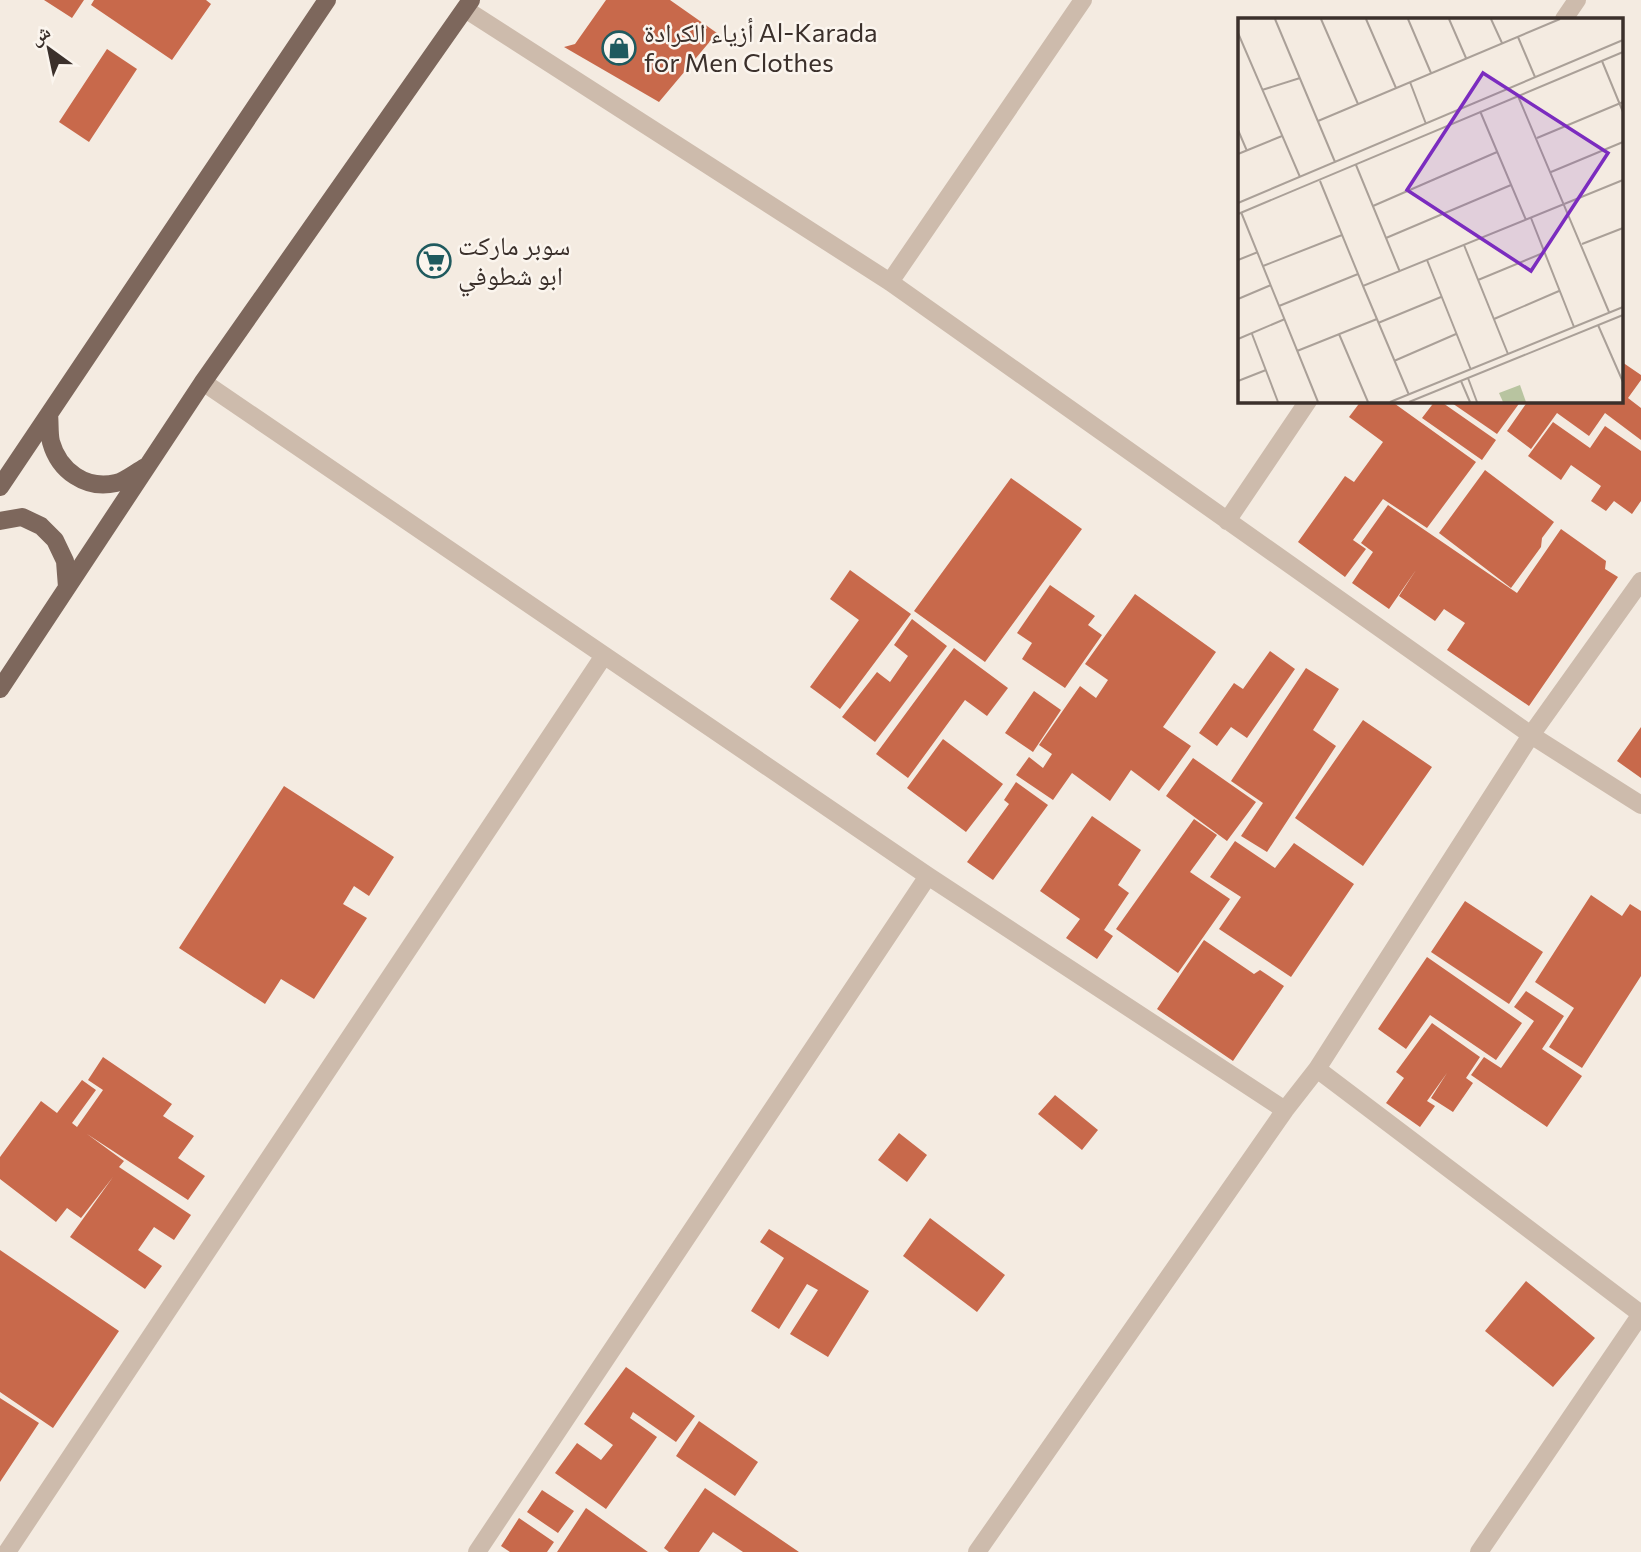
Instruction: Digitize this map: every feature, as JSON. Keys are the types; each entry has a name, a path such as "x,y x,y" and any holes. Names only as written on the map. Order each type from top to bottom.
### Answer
{"main road":[{"path":"0,487 327,0"},
{"path":"0,689 203,382 468,4"},
{"path":"49,414 51,442 62,464 75,478 92,483 116,483 148,465"},
{"path":"0,521 22,517 41,526 55,540 65,561 67,587"}],"street":[{"path":"890,282 1083,0"},
{"path":"1565,18 1577,0"},
{"path":"468,4 890,282 1531,735 1641,805"},
{"path":"203,382 928,876 1285,1110"},
{"path":"1227,521 1307,402"},
{"path":"977,1552 1285,1110 1317,1069 1531,735 1641,581"},
{"path":"7,1552 603,657"},
{"path":"477,1552 928,876"},
{"path":"1317,1069 1641,1314 1479,1552"}],"building":[{"path":"44,0 84,0 72,18"},
{"path":"94,0 206,0 211,4 172,60 91,5"},
{"path":"606,0 670,0 717,33 659,102 564,47 575,44"},
{"path":"107,49 137,69 89,142 59,122"},
{"path":"1624,363 1641,375 1641,380 1628,398 1641,408 1641,440 1605,413 1589,436 1557,413 1531,449 1507,431 1527,402 1624,402"},
{"path":"1360,402 1392,402 1476,462 1427,528 1383,499 1353,540 1366,549 1345,577 1298,542 1345,476 1354,482 1383,442 1349,417"},
{"path":"1434,402 1441,402 1496,440 1482,460 1422,418"},
{"path":"1450,402 1520,402 1497,434"},
{"path":"1553,422 1590,448 1605,426 1641,451 1641,501 1632,514 1614,501 1606,511 1591,501 1601,486 1571,465 1561,480 1528,456"},
{"path":"1485,470 1554,522 1542,538 1541,547 1511,588 1439,533"},
{"path":"1011,478 1082,529 985,662 914,611"},
{"path":"1388,505 1517,593 1561,529 1606,561 1605,569 1618,577 1529,706 1447,650 1465,623 1444,609 1435,621 1399,596 1416,570 1389,609 1352,583 1373,552 1361,543"},
{"path":"850,570 911,614 840,709 810,687 859,620 830,599"},
{"path":"1050,585 1095,616 1088,625 1102,635 1065,688 1022,659 1032,643 1017,633"},
{"path":"1135,594 1216,652 1163,727 1191,746 1159,791 1131,770 1110,801 1072,773 1053,800 1016,775 1029,757 1043,768 1052,754 1039,745 1080,686 1096,698 1108,680 1085,664"},
{"path":"912,619 947,646 875,742 842,717 877,672 890,682 908,656 894,645"},
{"path":"954,648 1008,688 987,716 965,700 908,778 876,754"},
{"path":"1270,651 1295,669 1247,738 1231,727 1217,746 1199,733 1234,683 1243,689"},
{"path":"1306,668 1339,689 1313,730 1336,746 1267,852 1241,836 1263,803 1231,781"},
{"path":"1034,691 1061,710 1033,752 1005,733"},
{"path":"1363,720 1432,767 1363,866 1295,818"},
{"path":"1641,727 1641,778 1617,761"},
{"path":"943,739 1003,784 966,832 907,788"},
{"path":"1193,758 1256,802 1227,841 1166,796"},
{"path":"1016,782 1048,805 993,880 967,862 1009,804 1004,800"},
{"path":"284,786 394,857 369,896 354,886 343,904 367,918 314,999 281,979 265,1004 179,948"},
{"path":"1092,816 1141,850 1118,885 1129,893 1104,930 1113,936 1097,959 1066,938 1080,919 1040,891"},
{"path":"1194,819 1217,835 1190,872 1230,899 1178,973 1116,929"},
{"path":"1235,841 1275,868 1294,843 1354,884 1291,977 1219,929 1241,897 1210,877"},
{"path":"1591,895 1622,916 1630,904 1641,911 1641,976 1582,1068 1549,1047 1574,1008 1535,982"},
{"path":"1465,901 1543,952 1509,1004 1431,952"},
{"path":"1204,940 1254,974 1260,970 1284,986 1233,1061 1157,1009"},
{"path":"1427,957 1522,1023 1496,1060 1430,1015 1406,1049 1378,1029"},
{"path":"1526,991 1564,1016 1542,1049 1582,1076 1547,1127 1471,1075 1484,1057 1501,1068 1534,1021 1514,1007"},
{"path":"1432,1023 1480,1057 1466,1078 1473,1083 1453,1112 1431,1098 1447,1073 1427,1101 1435,1106 1420,1127 1386,1103 1404,1078 1396,1072"},
{"path":"103,1057 172,1104 163,1116 194,1136 178,1158 205,1176 188,1200 87,1134 124,1161 119,1167 191,1215 174,1240 154,1227 138,1250 162,1266 145,1289 70,1237 113,1177 81,1218 67,1208 56,1222 0,1179 0,1157 41,1101 57,1113 82,1080 96,1090 72,1123 77,1127 103,1090 88,1080"},
{"path":"1055,1095 1098,1130 1082,1150 1038,1114"},
{"path":"899,1133 927,1155 907,1182 878,1160"},
{"path":"930,1218 1005,1275 977,1312 903,1256"},
{"path":"769,1229 869,1291 828,1357 790,1334 818,1290 807,1284 779,1329 751,1311 784,1258 760,1242"},
{"path":"0,1250 119,1331 53,1428 0,1392"},
{"path":"1526,1281 1595,1338 1553,1387 1485,1331"},
{"path":"626,1367 695,1416 676,1442 633,1412 630,1418 657,1437 606,1509 555,1473 577,1443 601,1460 613,1445 584,1424"},
{"path":"0,1398 39,1423 0,1482"},
{"path":"699,1421 758,1462 735,1496 676,1456"},
{"path":"705,1488 799,1552 743,1552 713,1532 699,1552 669,1552 664,1548"},
{"path":"542,1490 574,1511 558,1533 527,1512"},
{"path":"586,1508 648,1552 557,1552"},
{"path":"519,1518 554,1542 547,1552 510,1552 501,1546"}],"place":[{"name":"أزياء الكرادة Al-Karada for Men Clothes","path":"619,48"},
{"name":"سوبر ماركت ابو شطوفي","path":"434,261"}]}
